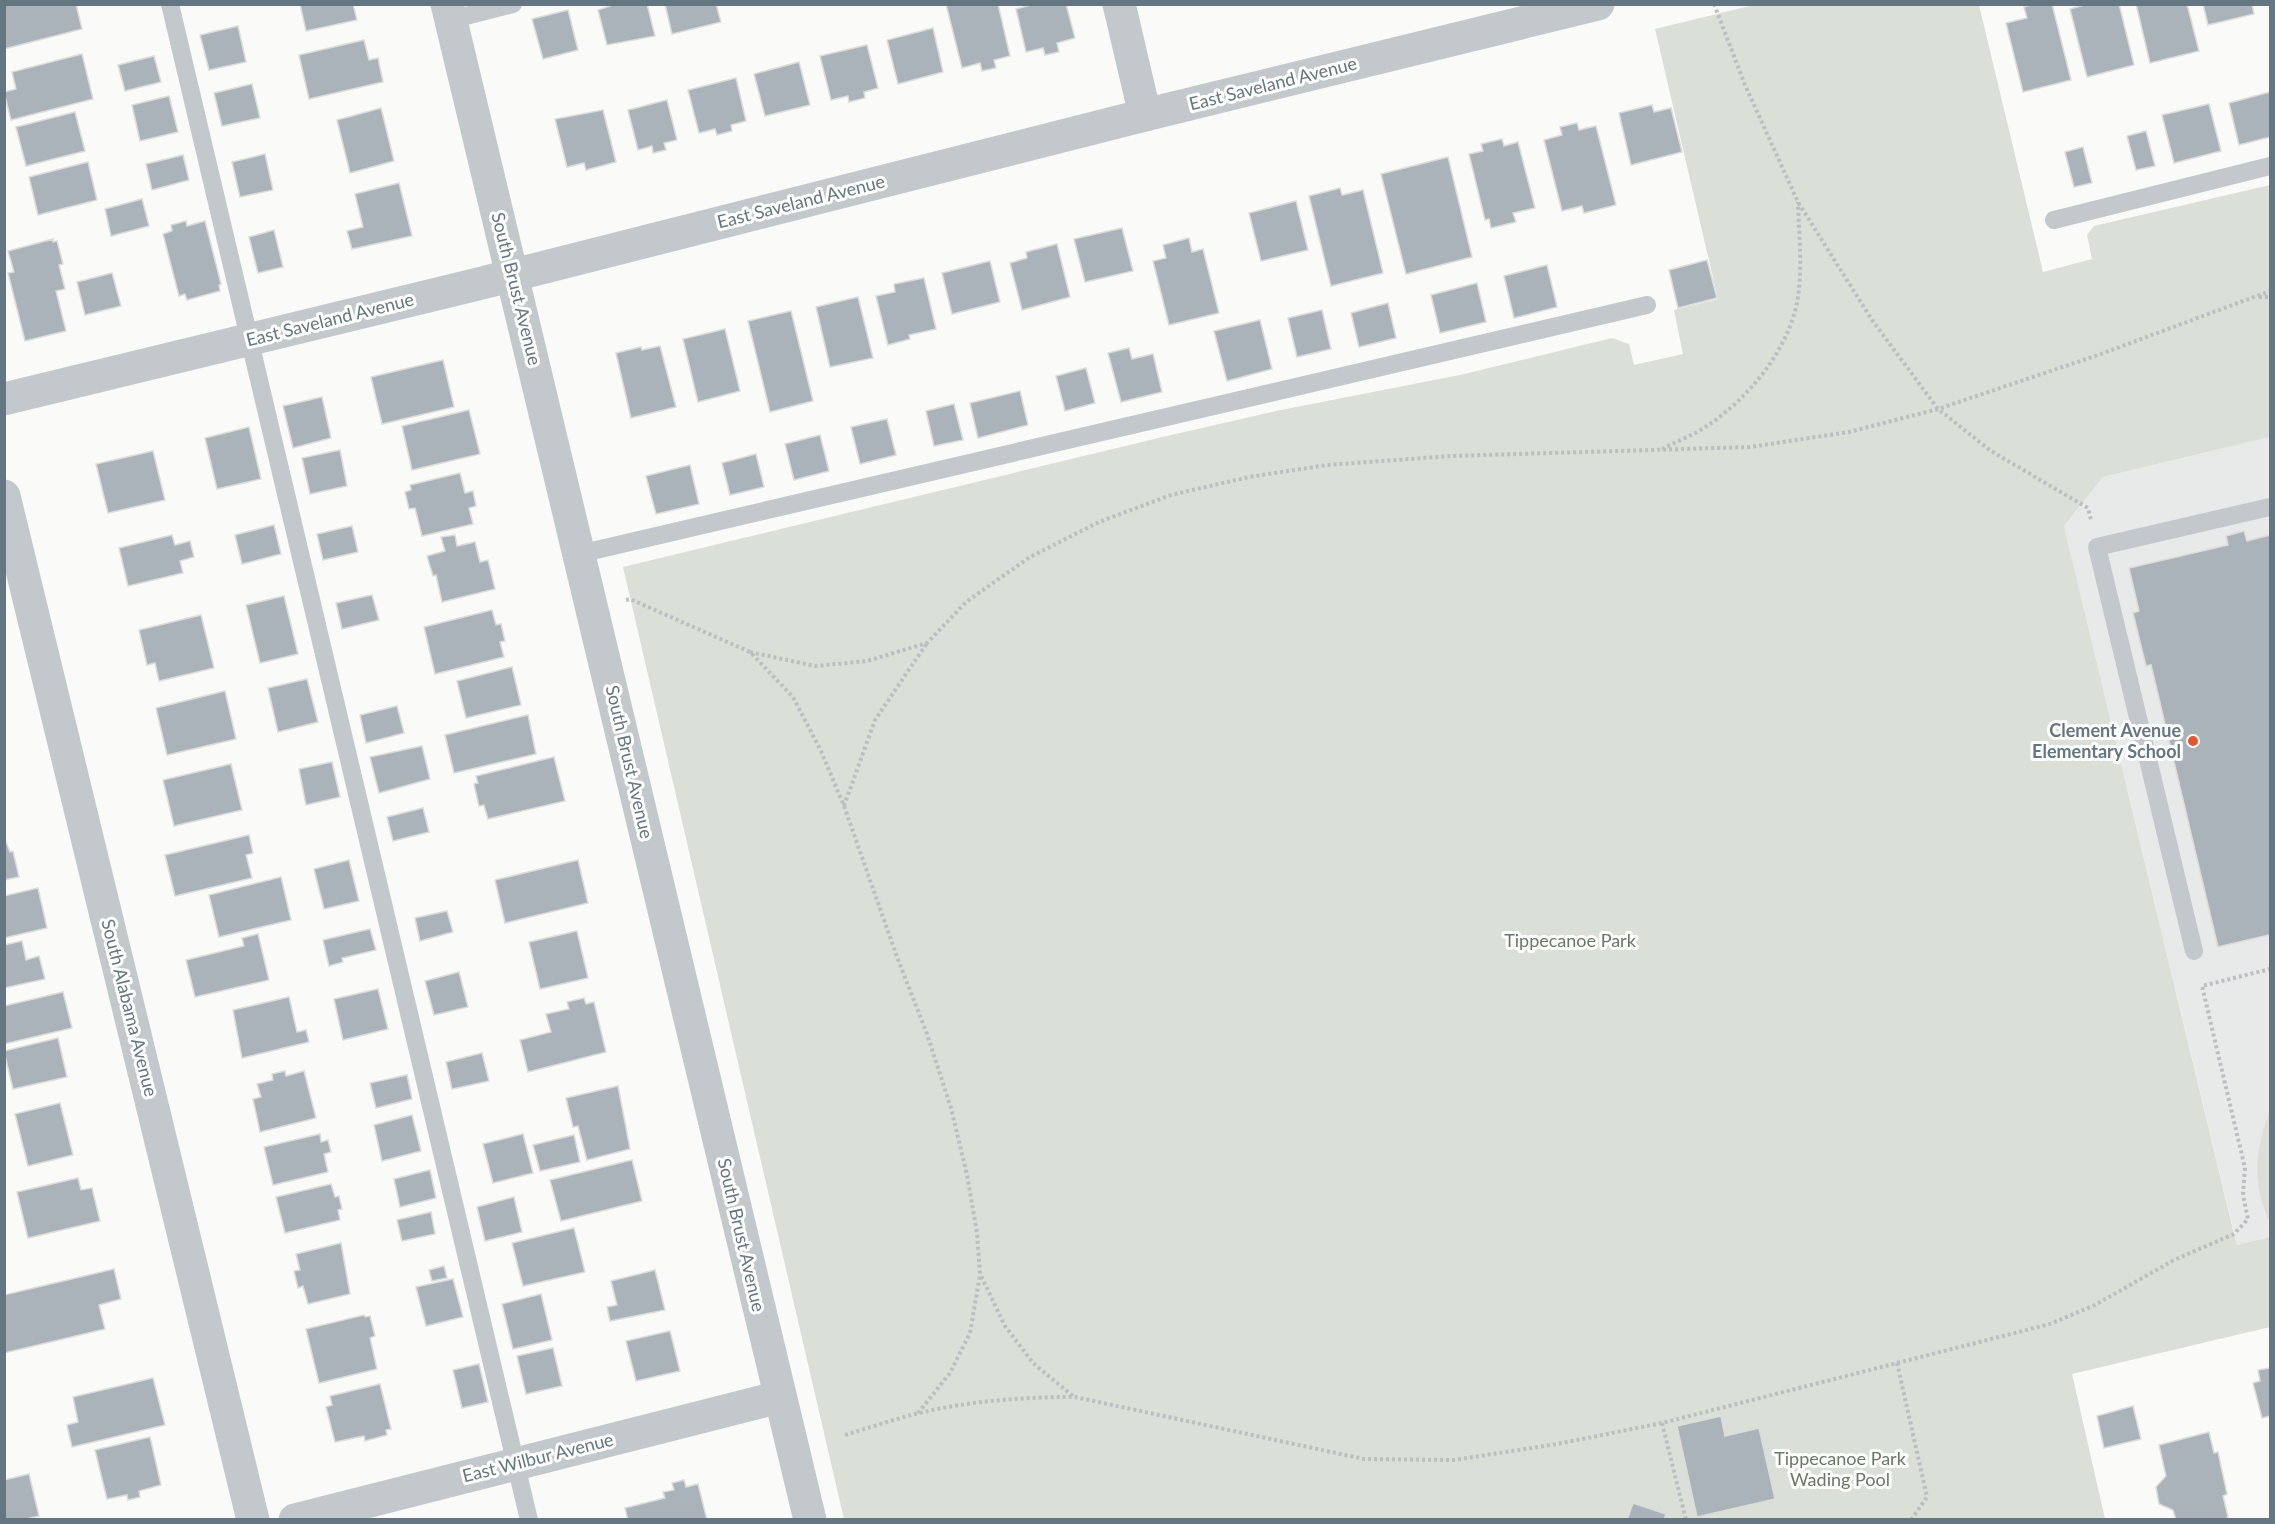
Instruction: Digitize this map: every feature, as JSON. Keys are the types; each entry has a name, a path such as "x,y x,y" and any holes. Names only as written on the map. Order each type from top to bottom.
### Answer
{"street":[{"path":"1119,4 1144,115"},
{"name":"East Saveland Avenue","path":"4,399 513,276 1144,115 1598,4"},
{"name":"South Brust Avenue","path":"448,12 810,1520"},
{"name":"South Alabama Avenue","path":"4,496 253,1520"},
{"name":"East Wilbur Avenue","path":"295,1520 780,1397"}],"lane":[{"path":"170,4 529,1520"},
{"path":"448,12 513,4"},
{"path":"2054,220 2271,166"},
{"path":"579,554 1647,305"},
{"path":"2194,951 2097,547 2271,507"}],"path":[{"path":"1714,4 1749,94 1798,202 1872,320 1938,409 1991,450 2088,508 2097,547"},
{"path":"1660,450 1710,424 1750,390 1783,342 1796,304 1800,273 1798,202"},
{"path":"844,806 874,720 927,643 966,602 1030,557 1099,522 1171,495 1249,477 1327,465 1451,456 1750,447 1849,432 1938,409 2101,354 2271,291"},
{"path":"2257,297 2271,297"},
{"path":"591,606 630,599 750,652 815,666 867,661 927,643"},
{"path":"750,652 793,697 821,751 844,806 897,957 927,1034 951,1108 977,1233 980,1274 970,1333 950,1373 917,1414"},
{"path":"845,1435 917,1414 1030,1397 1075,1397 1364,1459 1454,1460 1557,1444 1662,1422 2050,1324 2095,1305 2174,1260 2234,1234 2248,1219 2242,1195 2245,1168 2202,986 2271,969"},
{"path":"980,1274 1005,1326 1033,1363 1075,1397"},
{"path":"1897,1363 1927,1497 1911,1520"},
{"path":"1662,1422 1686,1520"}],"shaded area":[{"name":"Clement Avenue Elementary School","path":"2270,437 2270,1237 2237,1245 2064,526 2103,477"}],"green space":[{"name":"Tippecanoe Park","path":"1754,5 1979,5 2043,272 2092,259 2087,235 2094,226 2270,185 2270,437 2103,477 2064,526 2237,1245 2270,1237 2270,1327 2072,1374 2105,1519 844,1519 623,567 1167,436 1276,411 1460,375 1612,338 1629,344 1634,365 1683,354 1674,310 1718,299 1655,29"},
{"path":"2270,1111 2270,1222 2260,1194 2257,1166 2261,1139"}],"building":[{"path":"4,4 76,4 82,29 4,49"},
{"path":"300,4 353,4 357,20 306,31"},
{"path":"616,4 647,4 655,36 607,45 598,10"},
{"path":"665,4 716,4 721,22 672,34"},
{"path":"946,4 998,4 1010,56 994,60 996,68 982,71 980,63 962,68"},
{"path":"1034,4 1066,4 1075,38 1057,43 1059,52 1045,55 1043,48 1026,52 1016,9"},
{"path":"2034,4 2052,4 2071,80 2023,92 2006,23 2027,18 2024,7"},
{"path":"2088,4 2119,4 2134,65 2087,77 2070,9"},
{"path":"2136,4 2187,4 2199,51 2150,63"},
{"path":"2203,4 2252,4 2254,14 2208,25"},
{"path":"568,10 578,50 543,59 532,19"},
{"path":"238,26 246,62 209,70 200,35"},
{"path":"933,28 943,72 898,84 887,40"},
{"path":"364,40 369,60 378,58 383,82 309,99 299,55"},
{"path":"867,45 878,88 864,92 865,98 849,102 848,96 831,100 820,56"},
{"path":"82,54 93,99 11,120 4,92 16,89 12,72"},
{"path":"154,56 161,82 125,91 118,65"},
{"path":"799,62 810,105 765,116 754,74"},
{"path":"736,78 746,121 731,125 732,131 717,135 715,129 699,133 688,90"},
{"path":"252,84 260,118 222,126 214,93"},
{"path":"2270,92 2270,137 2239,145 2229,103"},
{"path":"169,96 178,132 140,141 132,105"},
{"path":"667,100 677,140 664,143 666,150 653,153 652,146 638,150 628,110"},
{"path":"2209,104 2221,151 2174,163 2162,115"},
{"path":"1652,105 1654,112 1671,108 1682,152 1631,165 1619,113"},
{"path":"381,108 394,161 350,173 337,120"},
{"path":"603,110 616,162 586,170 584,163 567,167 555,119"},
{"path":"75,112 85,151 26,166 16,127"},
{"path":"1577,123 1579,130 1596,126 1616,205 1584,213 1582,206 1562,211 1544,140 1562,135 1560,127"},
{"path":"2146,131 2155,166 2136,170 2127,136"},
{"path":"1502,139 1504,146 1518,142 1535,208 1513,213 1516,222 1491,228 1489,219 1485,220 1469,154 1483,151 1481,144"},
{"path":"2083,147 2092,183 2074,187 2065,152"},
{"path":"265,154 273,190 240,197 232,162"},
{"path":"183,155 189,180 152,190 146,164"},
{"path":"1448,157 1472,257 1406,274 1381,174"},
{"path":"88,162 97,200 38,215 29,177"},
{"path":"399,183 412,236 352,249 347,231 363,227 355,194"},
{"path":"1340,188 1342,195 1363,190 1383,273 1331,286 1309,196"},
{"path":"142,199 149,226 111,236 105,209"},
{"path":"1296,201 1308,250 1261,261 1249,213"},
{"path":"186,221 187,226 205,221 221,284 219,285 220,291 187,300 185,294 179,296 163,234 172,231 171,225"},
{"path":"1122,228 1133,271 1085,282 1074,239"},
{"path":"274,230 283,267 258,273 249,237"},
{"path":"1189,238 1192,252 1203,249 1219,313 1169,325 1153,261 1166,258 1163,245"},
{"path":"53,239 53,242 57,241 63,264 59,265 65,289 56,291 66,331 25,341 8,273 14,272 8,251"},
{"path":"1057,244 1070,297 1022,310 1010,263 1027,258 1026,252"},
{"path":"1707,260 1717,298 1678,308 1669,270"},
{"path":"990,261 1000,302 952,314 942,273"},
{"path":"1547,265 1557,307 1514,318 1504,276"},
{"path":"112,273 121,306 85,315 77,282"},
{"path":"924,278 936,329 909,335 910,339 888,345 876,296 895,292 894,284"},
{"path":"1477,283 1486,322 1440,333 1431,295"},
{"path":"858,297 873,358 830,367 816,307"},
{"path":"1388,303 1396,338 1359,347 1351,313"},
{"path":"1322,310 1331,349 1297,357 1288,318"},
{"path":"791,311 813,401 770,412 748,321"},
{"path":"1260,320 1272,369 1227,381 1214,331"},
{"path":"725,329 740,391 698,402 683,339"},
{"path":"660,346 676,407 631,418 616,353 641,347 642,350"},
{"path":"1129,348 1132,359 1153,354 1162,392 1121,402 1108,353"},
{"path":"443,360 454,407 382,424 371,377"},
{"path":"1086,368 1095,403 1065,411 1056,376"},
{"path":"1020,391 1028,425 978,438 970,403"},
{"path":"322,397 331,438 293,448 283,406"},
{"path":"954,404 963,440 934,446 926,411"},
{"path":"469,410 480,454 412,470 402,426"},
{"path":"887,419 896,455 860,464 851,427"},
{"path":"249,427 261,479 217,489 205,438"},
{"path":"820,435 829,471 794,480 785,444"},
{"path":"340,450 347,486 310,494 302,458"},
{"path":"153,451 165,500 108,513 96,464"},
{"path":"756,454 764,487 730,495 722,463"},
{"path":"690,465 699,504 656,514 646,476"},
{"path":"460,473 465,493 473,491 476,506 469,508 473,524 422,536 415,508 409,509 405,492 411,490 410,485"},
{"path":"274,525 281,554 242,564 235,535"},
{"path":"352,526 358,552 323,560 317,534"},
{"path":"2244,531 2247,541 2270,535 2270,940 2269,935 2218,947 2151,665 2146,666 2133,613 2139,611 2129,568 2228,545 2226,536"},
{"path":"172,535 175,545 190,541 194,557 180,561 183,573 128,586 119,548"},
{"path":"455,535 457,546 475,542 480,562 488,560 495,589 442,602 436,575 433,576 427,556 445,551 441,537"},
{"path":"372,595 379,620 342,629 336,603"},
{"path":"284,596 298,654 260,663 246,605"},
{"path":"492,610 496,625 501,624 505,641 500,642 504,657 435,674 424,627"},
{"path":"201,615 214,668 159,681 155,663 147,665 139,630"},
{"path":"512,667 521,705 466,718 457,681"},
{"path":"307,679 318,722 278,732 268,688"},
{"path":"225,691 236,739 167,755 156,708"},
{"path":"397,706 404,733 366,743 360,715"},
{"path":"528,715 536,754 454,773 445,735"},
{"path":"422,746 430,779 379,793 370,757"},
{"path":"554,757 565,801 488,819 484,805 479,806 474,784 478,783 476,776"},
{"path":"332,762 340,797 306,805 299,769"},
{"path":"231,764 242,810 174,826 163,780"},
{"path":"423,808 429,832 393,841 387,817"},
{"path":"249,835 253,853 246,855 252,878 175,896 165,855"},
{"path":"4,837 10,852 13,851 19,877 4,880"},
{"path":"349,860 359,901 324,909 314,869"},
{"path":"578,860 588,903 505,923 495,880"},
{"path":"281,877 291,920 219,937 209,895"},
{"path":"38,888 47,928 4,938 4,896"},
{"path":"447,911 453,932 420,941 415,918"},
{"path":"370,929 376,950 342,958 343,962 329,966 323,940"},
{"path":"577,931 588,978 540,989 529,942"},
{"path":"258,934 269,980 195,997 186,960 244,946 242,938"},
{"path":"22,941 26,960 39,956 45,979 4,988 4,945"},
{"path":"459,972 468,1007 434,1015 425,981"},
{"path":"378,989 388,1029 343,1040 334,999"},
{"path":"63,992 72,1028 4,1044 4,1006"},
{"path":"289,997 297,1032 306,1030 309,1042 242,1058 233,1010"},
{"path":"584,998 586,1004 594,1002 606,1052 528,1072 520,1040 551,1032 546,1014 569,1009 567,1002"},
{"path":"58,1038 67,1077 13,1089 4,1051"},
{"path":"482,1053 489,1081 452,1089 446,1062"},
{"path":"285,1071 286,1076 304,1071 316,1118 260,1132 253,1099 261,1097 257,1084 273,1080 272,1074"},
{"path":"407,1075 412,1099 376,1108 370,1083"},
{"path":"618,1086 630,1149 587,1160 578,1126 573,1127 566,1098"},
{"path":"60,1103 73,1155 28,1166 15,1114"},
{"path":"412,1115 421,1151 382,1161 374,1125"},
{"path":"320,1134 321,1142 328,1140 331,1152 324,1154 328,1172 273,1185 264,1147"},
{"path":"523,1134 533,1173 493,1183 483,1144"},
{"path":"574,1135 580,1162 540,1171 533,1145"},
{"path":"632,1160 642,1201 561,1221 550,1180"},
{"path":"430,1170 436,1198 400,1207 394,1179"},
{"path":"78,1178 81,1190 92,1188 100,1221 28,1238 17,1192"},
{"path":"331,1184 335,1197 339,1196 342,1209 338,1210 340,1220 285,1233 276,1197"},
{"path":"514,1197 522,1232 485,1241 477,1207"},
{"path":"431,1212 435,1234 402,1241 397,1220"},
{"path":"574,1228 585,1272 523,1286 512,1243"},
{"path":"341,1243 350,1294 308,1304 303,1286 298,1288 294,1271 300,1270 296,1254"},
{"path":"444,1266 447,1278 432,1281 429,1270"},
{"path":"114,1269 121,1299 99,1305 105,1329 4,1353 4,1295"},
{"path":"655,1270 665,1310 610,1321 607,1307 617,1305 611,1281"},
{"path":"453,1279 463,1317 426,1326 416,1287"},
{"path":"541,1294 552,1340 513,1349 502,1304"},
{"path":"364,1315 365,1317 370,1316 375,1336 370,1338 377,1369 319,1383 306,1329"},
{"path":"670,1331 680,1371 636,1381 626,1341"},
{"path":"553,1348 562,1386 526,1394 517,1356"},
{"path":"479,1364 488,1402 462,1408 453,1370"},
{"path":"2270,1368 2270,1416 2262,1418 2253,1383 2260,1381 2258,1370"},
{"path":"153,1378 165,1425 72,1447 67,1425 78,1422 73,1397"},
{"path":"380,1384 391,1429 386,1430 387,1435 365,1441 364,1436 335,1442 326,1407 332,1405 330,1396"},
{"path":"2133,1406 2141,1439 2104,1448 2097,1416"},
{"path":"1721,1416 1725,1436 1759,1428 1775,1499 1697,1517 1677,1426"},
{"path":"2209,1432 2214,1453 2218,1452 2227,1494 2223,1496 2228,1517 2224,1520 2176,1520 2173,1510 2159,1504 2156,1487 2166,1476 2159,1445"},
{"path":"150,1437 161,1485 139,1491 140,1497 128,1500 127,1495 107,1499 95,1450"},
{"path":"29,1474 39,1516 22,1520 4,1520 4,1480"},
{"path":"684,1480 686,1487 698,1484 707,1520 628,1520 625,1508 665,1498 663,1492 674,1490 672,1483"},
{"path":"1633,1503 1666,1514 1664,1520 1627,1520"}],"place":[{"name":"Clement Avenue Elementary School","path":"2193,741"}],"park label":[{"name":"Tippecanoe Park Wading Pool","path":"1840,1469"}]}
